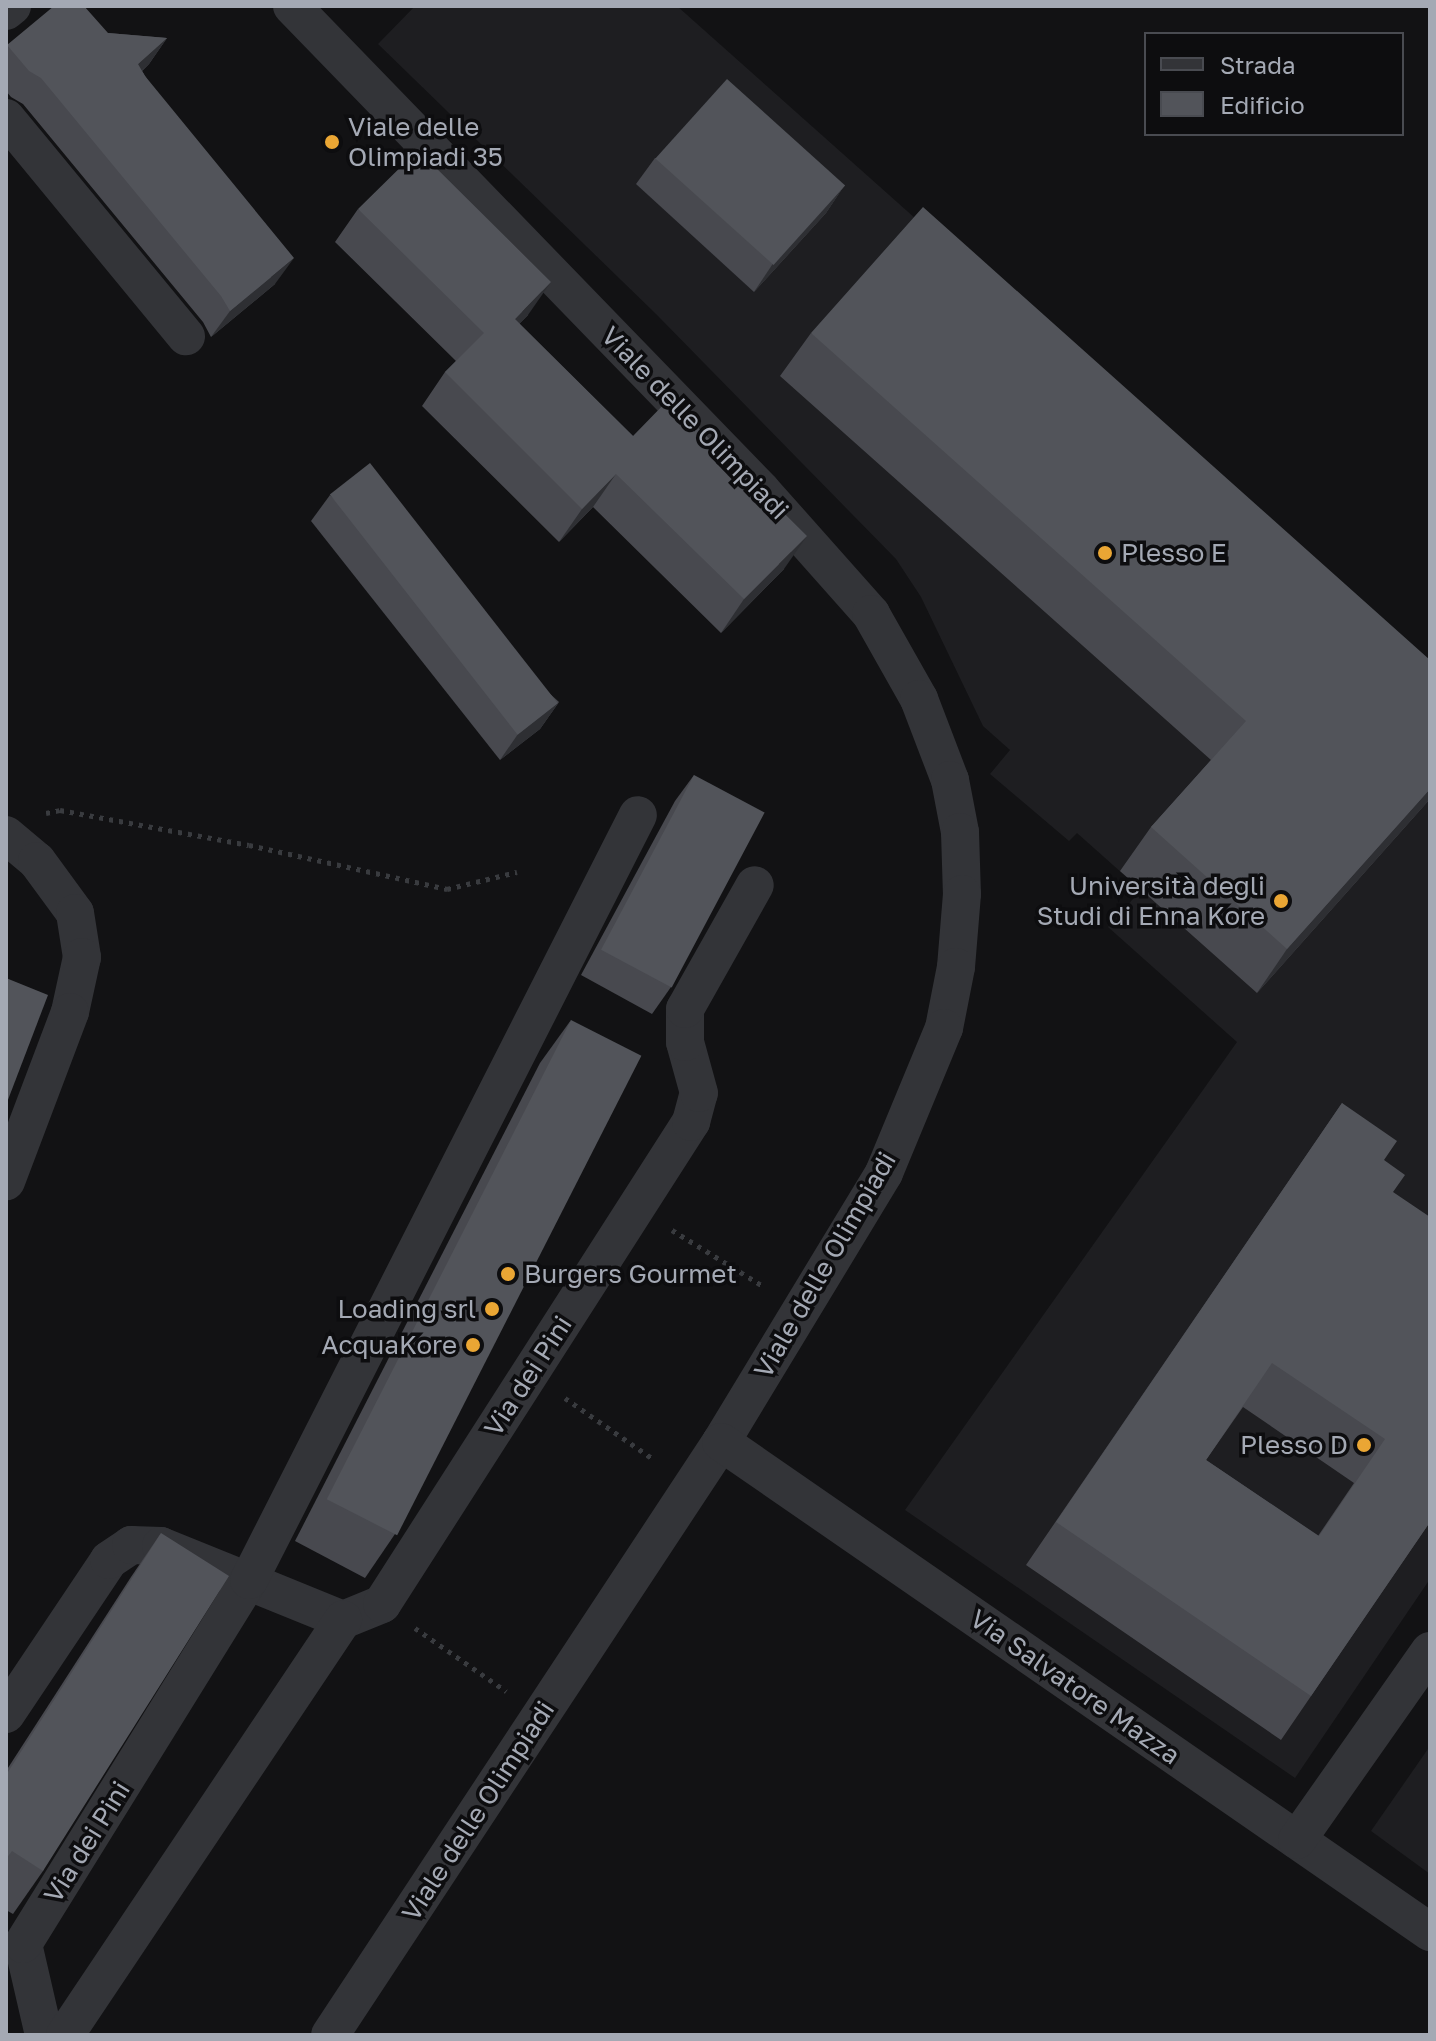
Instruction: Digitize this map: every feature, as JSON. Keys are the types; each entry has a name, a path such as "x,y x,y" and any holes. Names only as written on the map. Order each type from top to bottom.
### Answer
{"street":[{"path":"6,11 12,6"},
{"name":"Viale delle Olimpiadi","path":"292,6 761,490 871,614 919,699 950,780 960,832 962,894 956,967 944,1028 884,1173 721,1442 330,2035"},
{"path":"6,118 186,336"},
{"name":"Via dei Pini","path":"44,2035 23,1944 249,1580 638,815"},
{"path":"6,1181 70,1012 82,957 75,913 37,861 20,825"},
{"name":"Via dei Pini","path":"382,1604 691,1122 699,1093 685,1042 685,1009 755,885"},
{"name":"Via Salvatore Mazza","path":"721,1442 1430,1932"},
{"path":"6,1714 109,1560 131,1545 161,1546 343,1620"},
{"path":"65,2035 343,1620 382,1604"},
{"path":"1297,1840 1430,1651"}],"path":[{"path":"20,825 60,810 249,845 447,889 517,872"},
{"path":"637,1208 763,1286"},
{"path":"568,1400 653,1459"},
{"path":"382,1604 506,1691"}],"shaded area":[{"name":"Università degli Studi di Enna Kore","path":"415,6 677,6 1430,677 1430,1579 1295,1778 905,1510 1237,1042 1108,927 1141,890 1077,833 1069,841 990,774 1010,750 983,726 921,597 896,559 656,314 378,44"},
{"path":"1430,1746 1430,1874 1371,1831"}],"building":[{"path":"54,6 84,6 108,33 167,38 138,64 294,258 230,311 221,296 41,78 29,71 7,45"},
{"path":"727,79 845,185 774,265 655,159"},
{"path":"418,150 551,282 515,319 633,436 669,399 807,536 744,599 616,474 582,509 445,372 484,333 358,209"},
{"name":"Plesso E","path":"923,207 1430,660 1430,789 1287,949 1151,827 1246,721 811,333"},
{"path":"370,463 558,703 518,735 330,494"},
{"path":"694,775 765,813 672,987 601,950"},
{"path":"6,978 48,995 6,1105"},
{"path":"571,1020 641,1056 397,1535 327,1499"},
{"name":"Plesso D","path":"1342,1103 1397,1141 1384,1160 1405,1175 1393,1192 1430,1217 1430,1522 1311,1696 1056,1522","holes":["1272,1363 1385,1439 1319,1536 1206,1460"]},
{"path":"161,1533 229,1576 43,1871 12,1851 6,1859 6,1775"}],"place":[{"name":"Viale delle Olimpiadi 35","path":"332,142"},
{"name":"Plesso E","path":"1105,553"},
{"name":"Università degli Studi di Enna Kore","path":"1281,901"},
{"name":"Burgers Gourmet","path":"508,1274"},
{"name":"Loading srl","path":"492,1309"},
{"name":"AcquaKore","path":"473,1345"},
{"name":"Plesso D","path":"1364,1445"}]}
